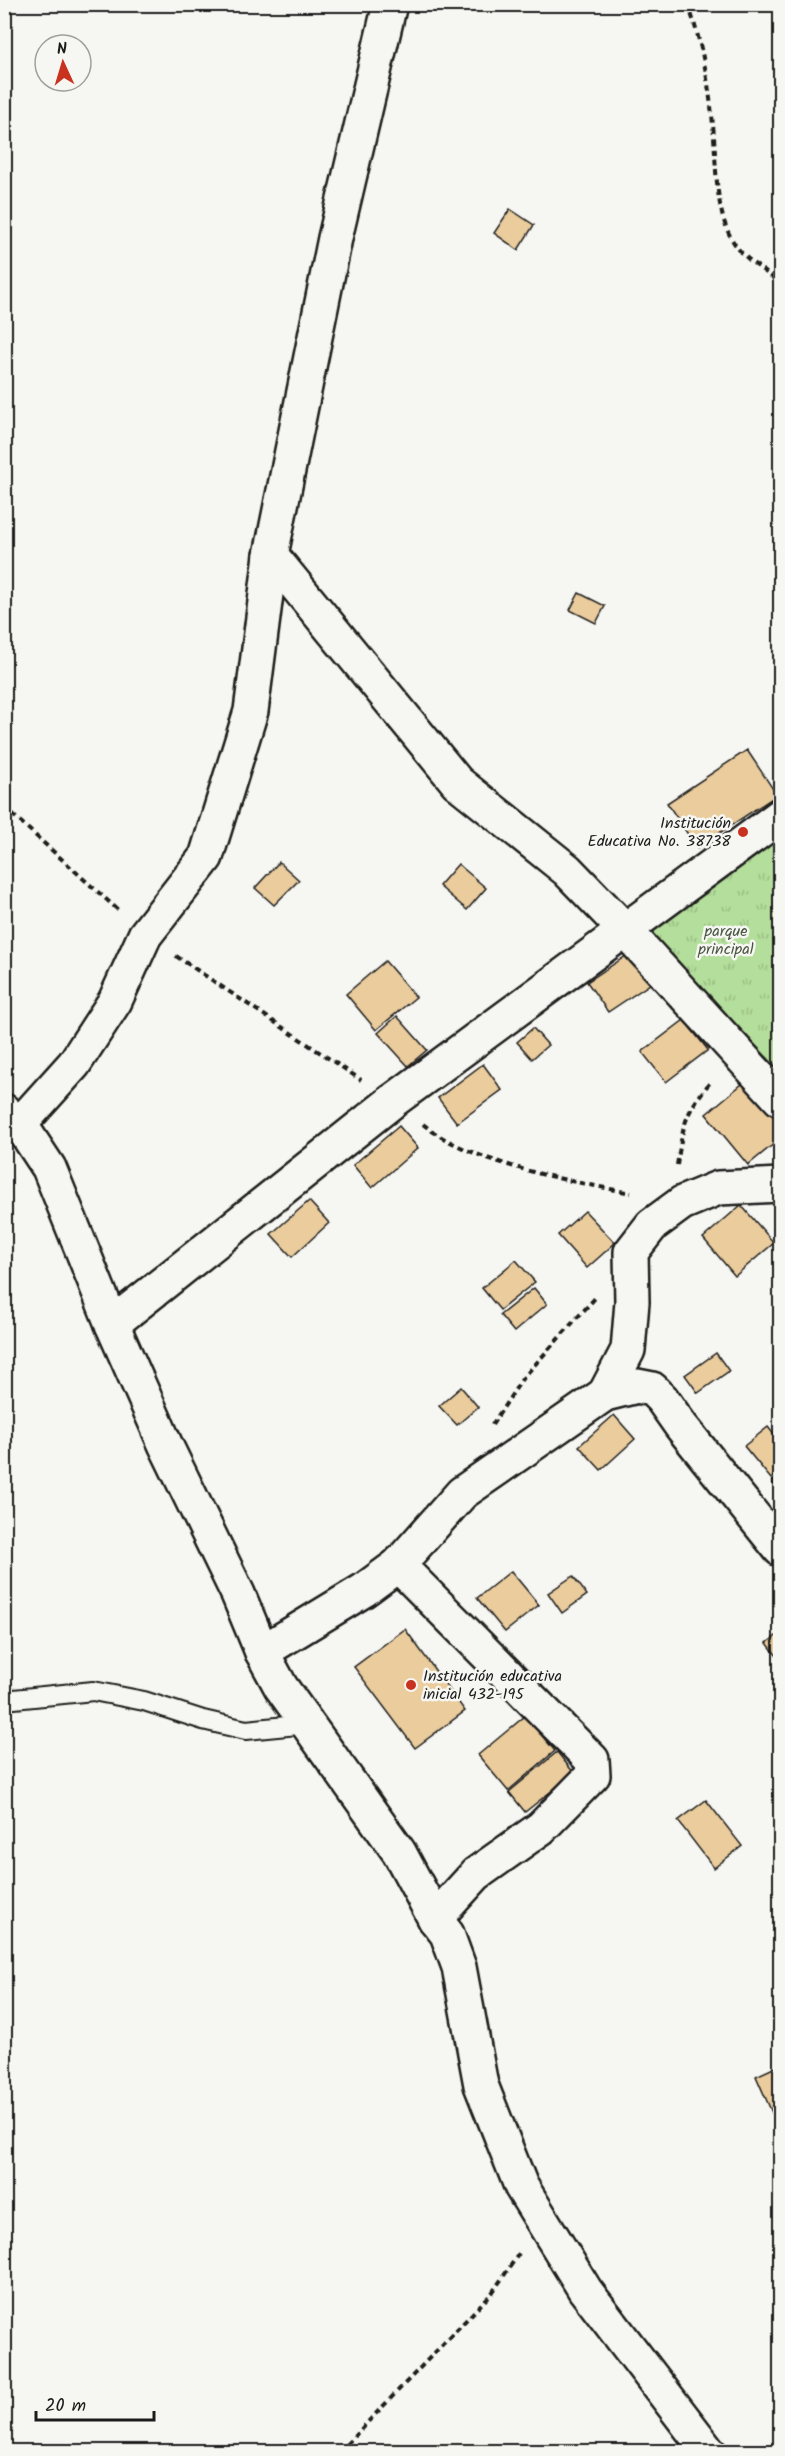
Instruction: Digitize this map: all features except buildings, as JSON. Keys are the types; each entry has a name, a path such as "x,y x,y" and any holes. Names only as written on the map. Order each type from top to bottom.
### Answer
{"street":[{"path":"390,4 334,238 271,555 251,711 206,857 145,935 115,1001 80,1055 12,1117 49,1168 112,1324 166,1446 238,1594 262,1652 281,1687 399,1852 435,1919 447,1934 459,1967 481,2085 521,2186 585,2290 709,2451"},
{"path":"271,555 457,782 567,870 780,1099"},
{"path":"112,1324 394,1100 780,816"},
{"path":"605,1394 628,1350 632,1302 631,1252 652,1225 682,1203 718,1188 780,1185"},
{"path":"262,1652 364,1590 398,1565 462,1493 605,1394 637,1386 652,1389 662,1399 780,1549"},
{"path":"398,1565 592,1760 593,1775 584,1787 541,1828 476,1874 435,1919"}],"lane":[{"path":"4,1700 93,1691 144,1701 203,1720 246,1730 308,1724"}],"path":[{"path":"688,4 701,42 713,125 715,172 726,226 740,252 780,283"},
{"path":"4,807 145,935 321,1055 394,1100 432,1132 472,1151 517,1166 600,1187 682,1203 676,1168 684,1121 692,1104 722,1069 743,1060"},
{"path":"491,1426 522,1379 594,1299 631,1252"},
{"path":"339,2451 492,2293 540,2218"}],"green space":[{"name":"parque principal","path":"780,831 780,1070 644,935"}],"place":[{"name":"Institución Educativa No. 38738","path":"743,832"},
{"name":"Institución educativa inicial 432-195","path":"411,1685"}]}
